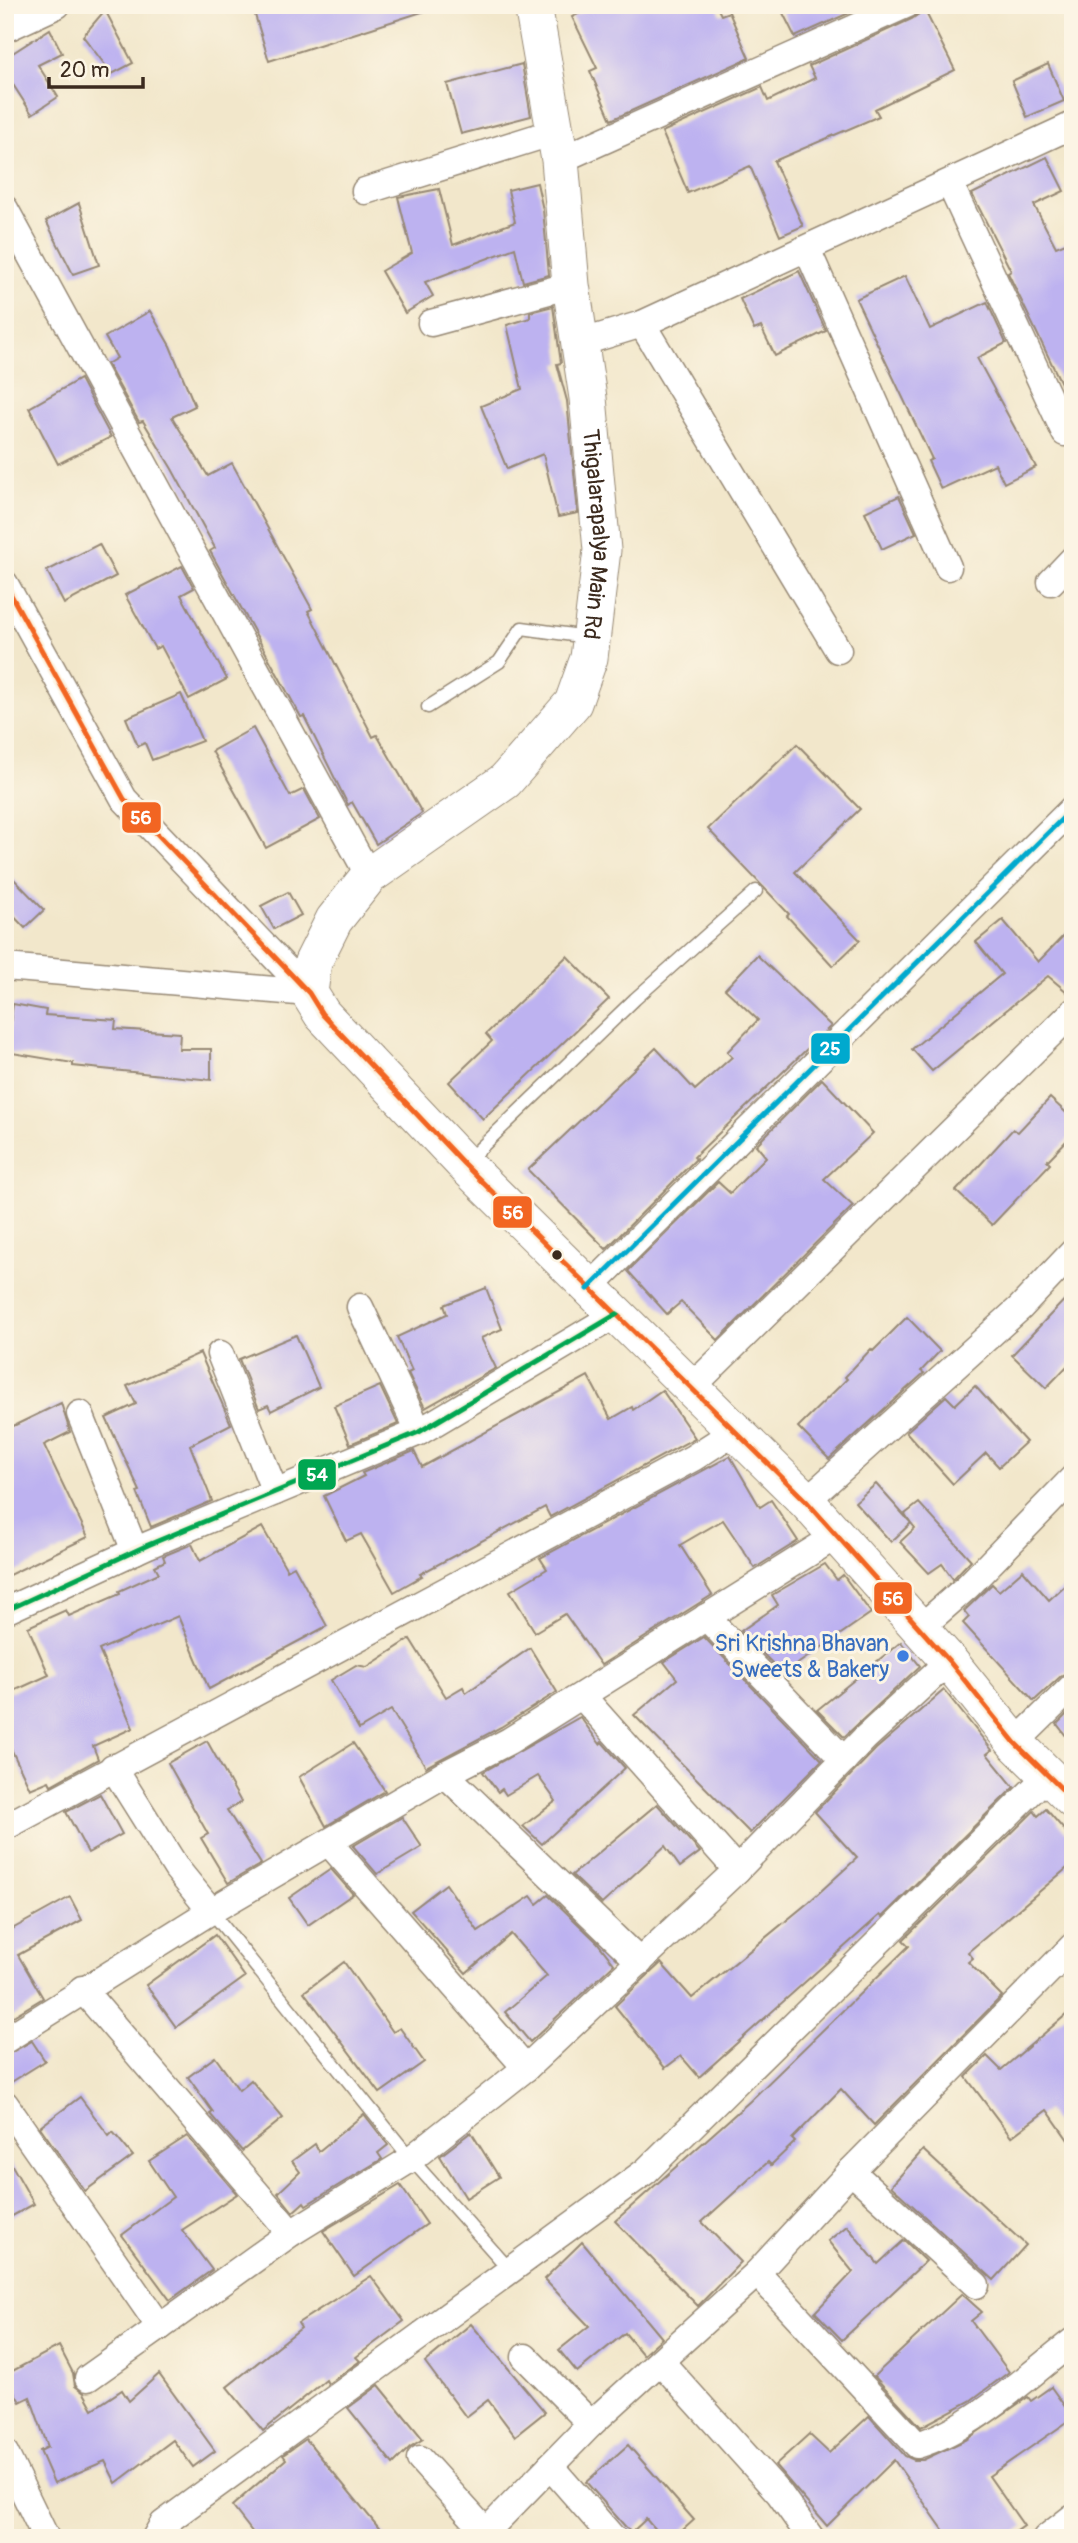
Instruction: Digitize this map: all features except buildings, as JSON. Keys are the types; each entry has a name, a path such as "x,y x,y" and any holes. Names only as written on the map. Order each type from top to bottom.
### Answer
{"street":[{"path":"5,29 57,5"},
{"name":"Thigalarapalya Main Rd","path":"309,993 313,962 334,920 369,876 505,781 573,704 589,658 601,550 557,146 533,5"},
{"path":"365,191 557,146 906,5"},
{"path":"580,344 642,324 1073,125"},
{"path":"950,184 1065,433"},
{"path":"5,209 369,876"},
{"path":"807,249 947,567"},
{"path":"431,323 571,285"},
{"path":"642,324 838,650"},
{"path":"1051,582 1073,559"},
{"path":"5,584 124,799 309,993 322,1014 464,1164 806,1501 948,1661 1015,1743 1059,1789 646,2171 163,2524 155,2538"},
{"path":"588,1289 1073,808"},
{"path":"5,967 309,993"},
{"path":"691,1388 1073,1012"},
{"path":"806,1501 1020,1308 1073,1252"},
{"path":"360,1307 419,1432"},
{"path":"7,1605 419,1432 617,1314"},
{"path":"220,1354 275,1492"},
{"path":"80,1414 135,1551"},
{"path":"5,1826 681,1465 735,1431"},
{"path":"919,1629 968,1586 1073,1478"},
{"path":"5,2040 211,1911 445,1773 509,1741 836,1536"},
{"path":"706,1617 844,1760"},
{"path":"88,2378 292,2233 411,2158 526,2068 737,1870 844,1760 948,1661"},
{"path":"1015,1743 1073,1686"},
{"path":"582,1696 737,1870"},
{"path":"113,1767 177,1869 211,1911"},
{"path":"445,1773 640,1962"},
{"path":"329,1843 526,2068"},
{"path":"420,2459 483,2535 590,2424 757,2273 851,2171 1073,1945"},
{"path":"82,1990 292,2233"},
{"path":"5,2104 160,2327"},
{"path":"851,2171 976,2284"},
{"path":"757,2273 917,2445 940,2438 967,2422 1073,2341"},
{"path":"525,2357 590,2424"},
{"path":"661,2362 779,2493 811,2538"},
{"path":"5,2453 46,2538"},
{"path":"550,2466 613,2538"},
{"path":"1046,2538 1073,2517"}],"lane":[{"path":"428,707 499,662 522,628 591,637"},
{"path":"464,1164 635,999 756,891"},
{"path":"211,1911 411,2158 510,2270"}],"transit line":[{"name":"56","path":"5,584 124,799 309,993 322,1014 464,1164 806,1501 949,1661 1015,1743 1073,1800"},
{"name":"25","path":"588,1289 1073,808"},
{"name":"54","path":"5,1611 148,1545 419,1432 617,1314"}],"place":[{"name":"Sri Krishna Bhavan Sweets & Bakery","path":"903,1656"}]}
